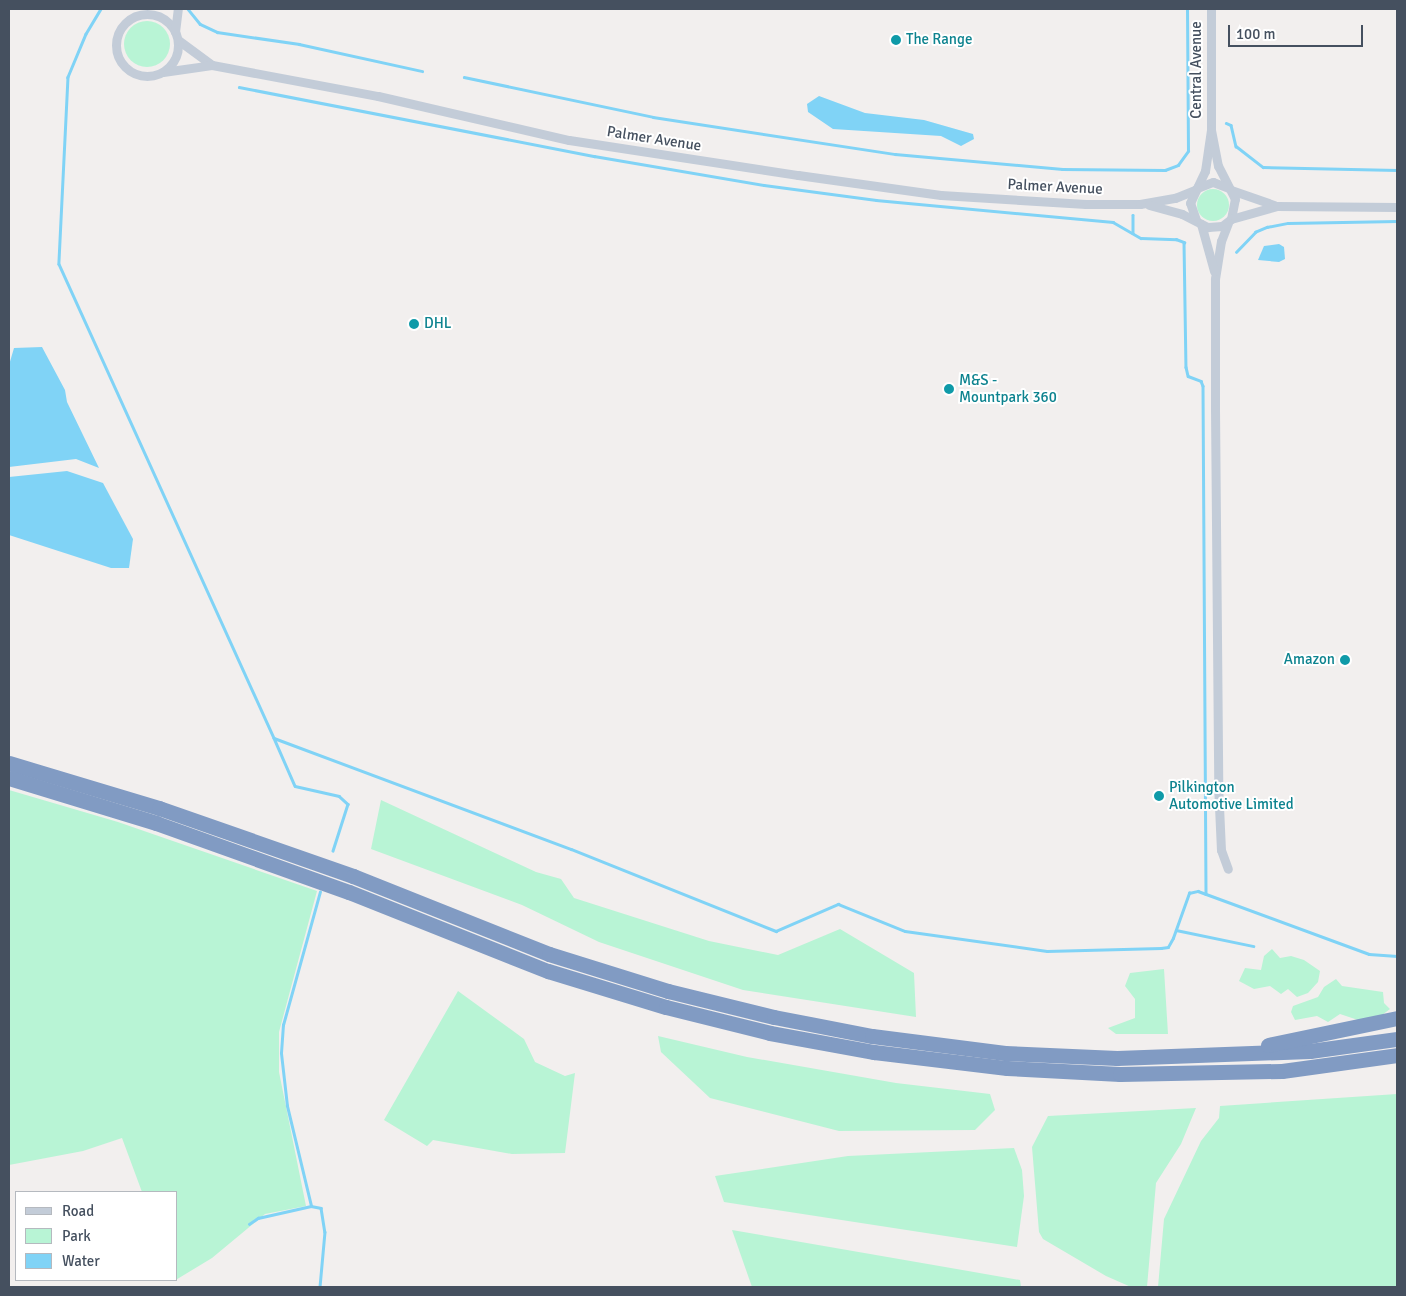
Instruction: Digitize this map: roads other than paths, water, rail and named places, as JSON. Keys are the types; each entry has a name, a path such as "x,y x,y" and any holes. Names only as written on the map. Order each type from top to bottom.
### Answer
{"highway":[{"path":"9,762 159,808 353,876 549,954 668,992 774,1017 872,1036 1005,1053 1118,1058 1310,1051 1397,1039"},
{"path":"9,778 156,822 349,892 548,971 666,1007 770,1033 874,1052 1007,1068 1120,1074 1332,1072 1397,1065"},
{"path":"1225,1054 1397,1018"},
{"path":"1282,1071 1397,1056"}],"street":[{"path":"155,9 125,23 118,34 118,54 123,64 137,74 212,65"},
{"path":"162,72 176,57 178,9"},
{"name":"Central Avenue","path":"1211,9 1211,130"},
{"path":"146,14 165,19 177,36"},
{"name":"Palmer Avenue","path":"177,36 212,65 386,98 569,140 941,195 1086,204 1140,204"},
{"path":"1211,130 1205,171 1190,203 1216,279"},
{"path":"1211,130 1218,166 1236,204 1221,241 1216,279 1218,784 1221,850 1228,869"},
{"path":"1140,204 1175,198 1213,182 1277,206"},
{"path":"1140,204 1170,210 1215,228 1229,221 1277,206 1397,207"}],"water":[{"path":"819,96 865,113 924,120 973,134 974,139 961,146 941,136 833,129 808,112 807,104"},
{"path":"1279,244 1284,247 1285,259 1279,262 1258,260 1264,246"},
{"path":"42,347 65,390 67,402 99,468 76,459 9,467 9,365 14,348"},
{"path":"67,471 103,483 133,539 129,568 111,568 9,535 9,477"}],"waterway":[{"path":"101,9 86,34 68,77 59,264 274,738 571,849 776,931 838,904 905,931 1047,951 1161,948 1168,947 1173,938 1189,893 1198,891 1369,954 1397,956"},
{"path":"188,9 200,24 217,32 299,44 422,71"},
{"path":"464,77 653,117 895,154 1062,169 1165,170 1178,165 1188,151 1187,9"},
{"path":"239,87 594,156 764,185 876,200 1113,222 1141,238 1176,239 1184,242 1186,367 1188,376 1201,381 1203,386 1206,894"},
{"path":"1226,123 1231,125 1236,146 1263,167 1397,170"},
{"path":"1133,215 1133,233"},
{"path":"1236,252 1255,232 1267,227 1288,223 1397,221"},
{"path":"274,738 295,786 339,796 348,804 333,851"},
{"path":"311,1206 287,1106 281,1053 283,1025 320,892"},
{"path":"1176,930 1253,946"},
{"path":"249,1224 258,1218 311,1206 321,1208 325,1232 320,1287"}],"place":[{"name":"The Range","path":"896,40"},
{"name":"DHL","path":"414,324"},
{"name":"M&S - Mountpark 360","path":"949,389"},
{"name":"Amazon","path":"1345,660"},
{"name":"Pilkington Automotive Limited","path":"1159,796"}]}
